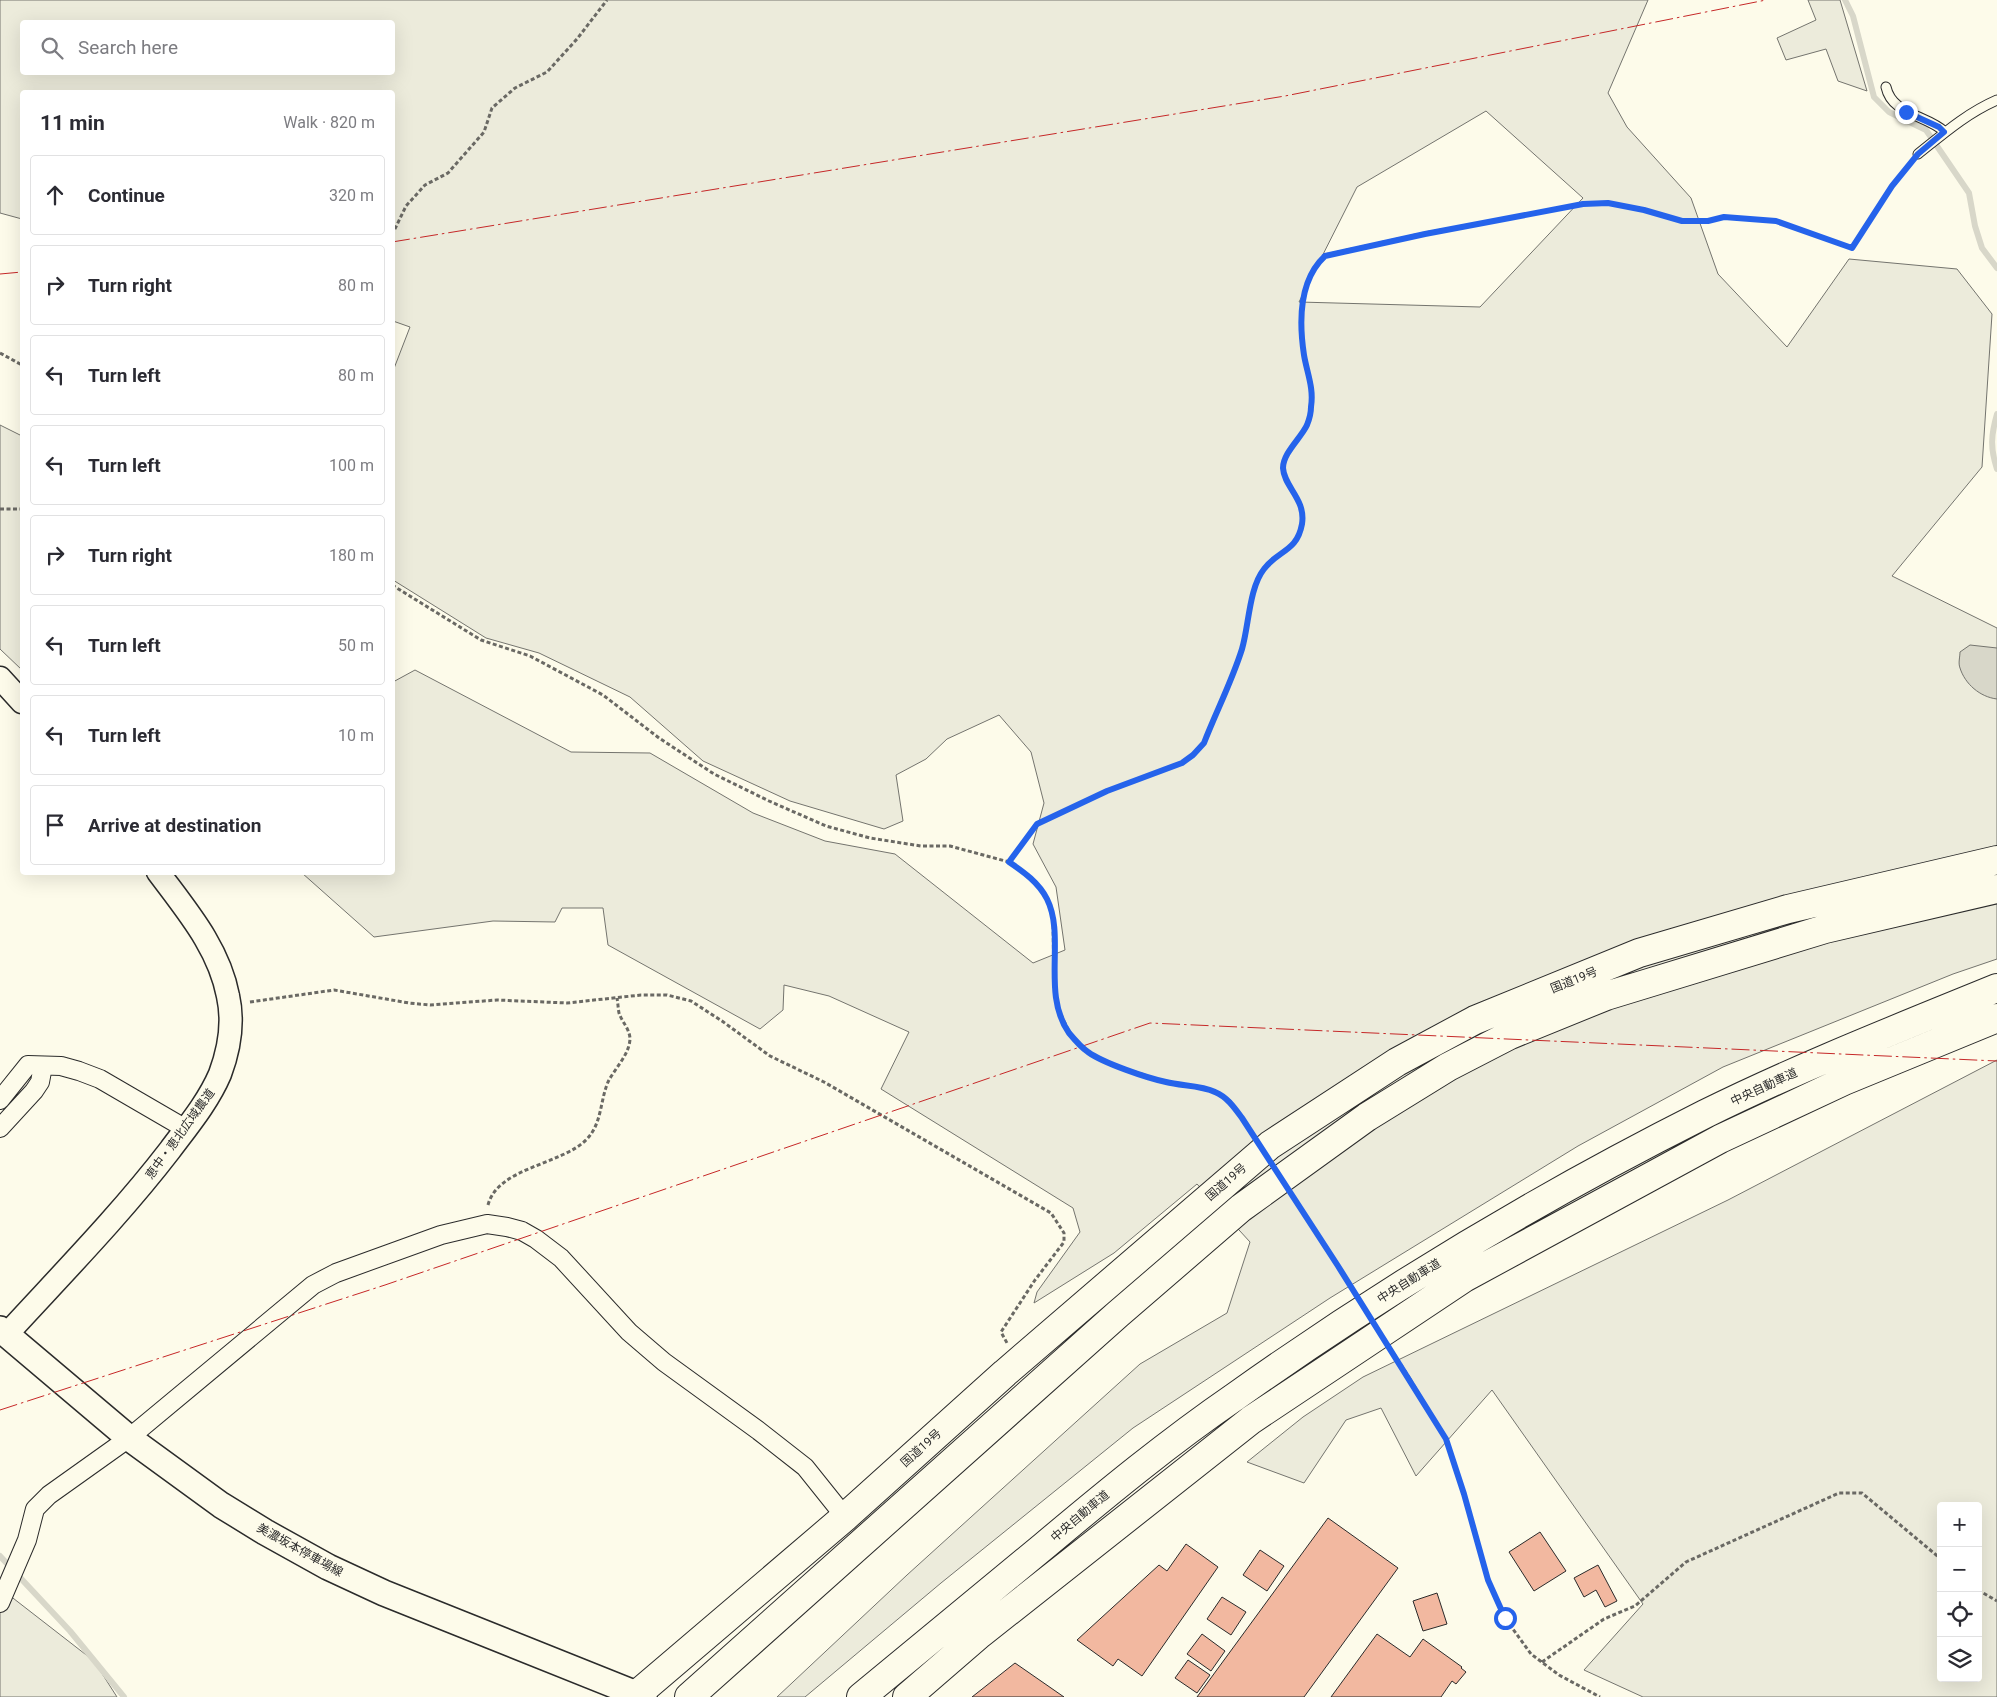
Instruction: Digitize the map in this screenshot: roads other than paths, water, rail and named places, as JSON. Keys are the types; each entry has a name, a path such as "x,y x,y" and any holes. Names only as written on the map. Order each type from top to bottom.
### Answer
{"highway":[{"name":"国道19号","path":"638,1696 845,1517 1023,1358 1270,1145 1396,1062 1475,1020 1639,953 1788,910 1997,860"},
{"path":"689,1697 1118,1314 1240,1208 1367,1117 1448,1067 1510,1035 1606,996 1826,929 1997,889"},
{"name":"中央自動車道","path":"862,1697 1115,1487 1233,1398 1348,1319 1448,1256 1572,1184 1707,1114 1829,1056 1997,988"},
{"path":"908,1697 980,1634 1251,1420 1464,1278 1720,1139 1844,1081 1997,1018"}],"main road":[{"name":"美濃坂本停車場線","path":"4,1332 129,1438 221,1505 266,1532 328,1566 384,1593 638,1696"}],"street":[{"path":"0,678 20,700"},
{"name":"恵中・恵北広域農道","path":"4,1332 138,1191 186,1129 210,1094 225,1060 230,1041 229,1006 216,957 188,912 160,875"},
{"path":"0,1100 28,1065 61,1066 100,1079 186,1129"},
{"path":"0,1128 34,1091 40,1082 43,1066"},
{"path":"0,1603 27,1540 35,1509 49,1495 129,1438 314,1285 336,1273 441,1235 487,1224 522,1231 561,1258 636,1338 664,1362 805,1467 845,1517"}],"lane":[{"path":"1886,87 1888,95 1895,104 1906,112 1939,127 1944,132"},
{"path":"1918,154 1944,132 1979,108 1997,100"}],"waterway":[{"path":"1845,0 1853,16 1874,97 1889,112 1926,130 1969,193 1975,226 1982,248 1997,268"},
{"path":"1997,414 1992,441 1997,469"},
{"path":"0,1556 70,1631 124,1697"}]}
